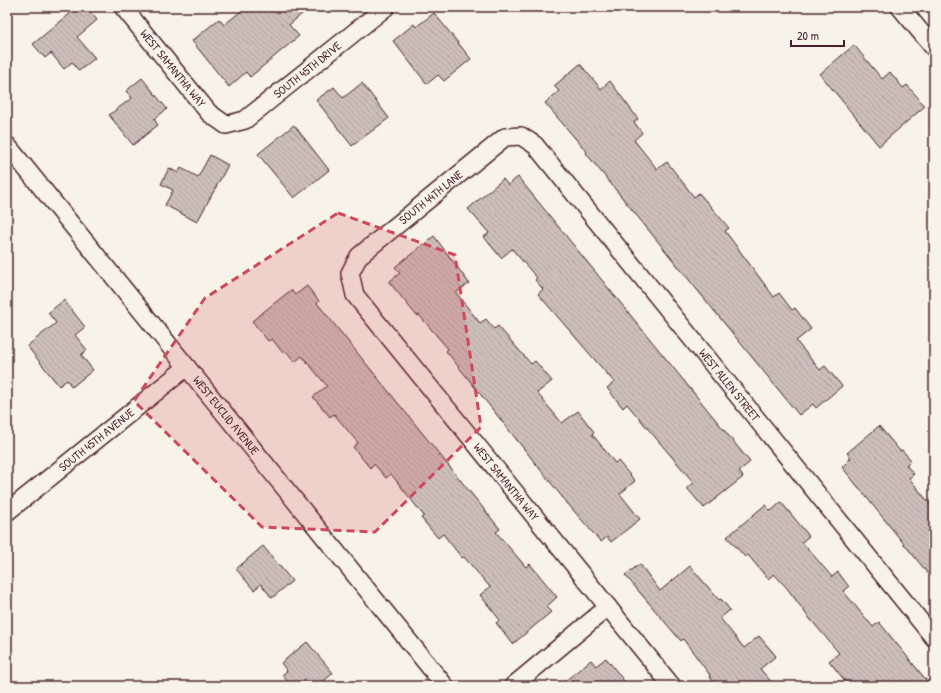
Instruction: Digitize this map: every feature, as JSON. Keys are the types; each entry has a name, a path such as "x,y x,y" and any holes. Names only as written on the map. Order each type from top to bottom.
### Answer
{"street":[{"name":"WEST SAMANTHA WAY","path":"123,7 209,112 226,126"},
{"name":"SOUTH 45TH DRIVE","path":"226,126 246,120 386,7"},
{"path":"900,7 934,48"},
{"name":"SOUTH 44TH LANE","path":"350,273 359,256 505,137 521,136"},
{"name":"WEST ALLEN STREET","path":"521,136 535,145 934,638"},
{"name":"WEST EUCLID AVENUE","path":"7,144 445,686"},
{"name":"WEST SAMANTHA WAY","path":"350,273 355,295 672,686"},
{"name":"SOUTH 45TH AVENUE","path":"7,512 187,367"},
{"path":"512,686 608,607"}],"highlighted area":[{"path":"338,213 455,255 481,427 375,532 262,527 134,401 205,298"}],"building":[{"path":"78,7 86,7 97,20 77,37 95,58 79,71 72,62 64,69 51,53 45,58 33,44"},
{"path":"246,7 310,7 289,25 299,36 250,77 246,72 229,87 192,41 219,19 224,25"},
{"path":"434,13 471,59 444,81 438,75 427,84 393,41 414,24 416,27"},
{"path":"854,45 882,79 890,72 903,88 907,85 925,106 879,146 820,74"},
{"path":"580,64 601,89 610,81 638,119 634,122 642,133 634,140 657,169 667,162 694,197 699,193 729,228 725,231 774,297 779,293 792,310 795,308 811,329 796,341 820,370 825,366 842,386 816,408 813,404 799,415 598,168 586,153 587,152 545,103 559,91 554,86"},
{"path":"142,78 167,109 154,119 158,125 133,145 109,115 132,98 126,91"},
{"path":"362,83 389,118 352,146 316,100 334,87 343,98"},
{"path":"294,125 329,170 294,198 258,154"},
{"path":"210,155 228,165 197,222 165,205 173,190 161,184 169,168 178,173 181,168 198,177"},
{"path":"518,177 750,462 739,471 743,477 704,508 687,488 694,483 627,404 623,408 607,388 614,382 538,294 543,289 535,280 537,278 512,249 501,258 484,237 489,233 468,209 503,179 508,185"},
{"path":"434,236 469,283 456,293 480,323 486,319 494,329 498,326 531,364 535,361 552,381 537,393 562,423 578,411 594,432 592,434 615,463 618,461 635,481 620,494 640,519 611,542 607,537 601,542 567,503 446,351 448,349 419,315 417,316 389,282 400,273 395,267"},
{"path":"307,286 319,301 317,303 500,529 496,532 526,567 530,564 557,597 546,607 551,612 513,644 496,623 500,620 480,595 490,587 464,557 462,558 443,534 438,538 421,518 424,516 391,474 386,478 374,464 370,468 353,447 358,443 334,414 330,417 313,397 327,386 302,356 295,362 286,351 283,353 272,339 268,341 252,321 291,290 295,295"},
{"path":"64,300 85,327 75,335 87,350 81,355 93,370 72,387 67,380 59,386 27,346 56,323 48,313"},
{"path":"879,426 900,451 902,450 911,460 906,465 914,474 909,478 934,509 934,581 842,467 851,458 847,453"},
{"path":"781,502 809,536 802,542 832,577 838,572 849,587 843,591 873,627 879,622 931,686 849,686 829,661 839,653 806,614 787,588 774,574 768,579 748,555 745,557 727,537 765,505 771,511"},
{"path":"263,546 292,581 272,598 261,584 254,590 236,569"},
{"path":"640,564 660,591 690,566 719,600 721,599 730,610 720,618 744,648 759,636 776,656 760,669 775,686 717,686 683,639 681,641 625,575"},
{"path":"307,642 333,673 318,686 292,686 282,675 287,671 281,663"},
{"path":"606,658 628,686 559,686 591,660 596,666"}]}
